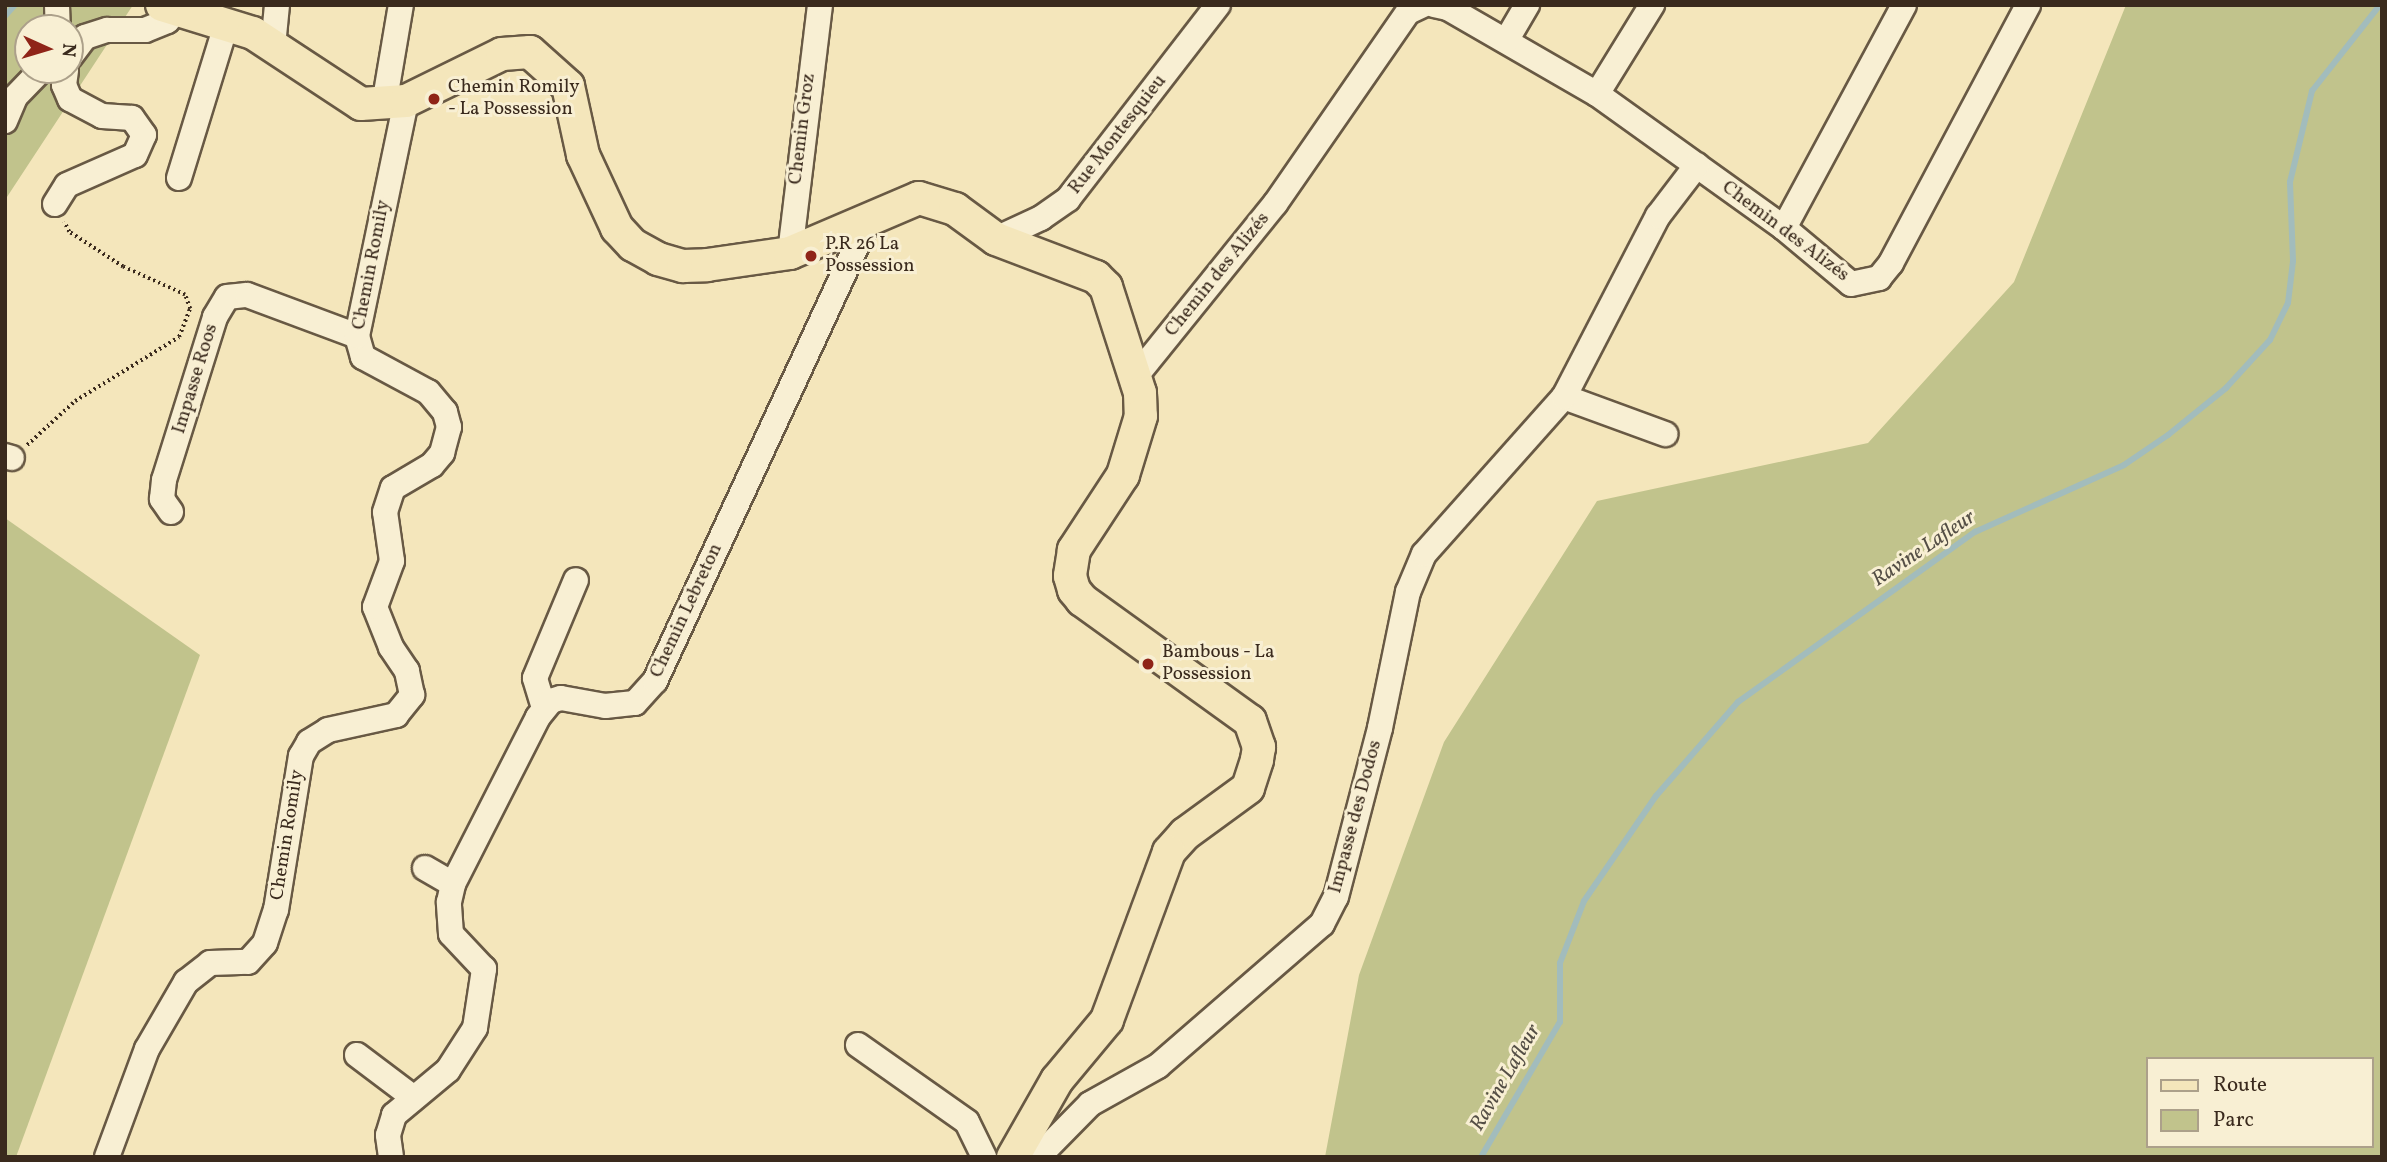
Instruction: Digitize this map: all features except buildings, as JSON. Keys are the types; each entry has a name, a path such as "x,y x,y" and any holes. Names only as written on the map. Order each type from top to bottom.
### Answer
{"main road":[{"path":"171,7 227,22 273,46 338,93 361,104 395,103 502,54 530,52 568,86 594,185 617,228 633,245 683,266 790,253 919,198 955,209 996,239 1096,277 1114,307 1136,376 1141,416 1123,475 1074,550 1070,576 1074,590 1082,600 1250,721 1259,747 1258,760 1248,788 1185,834 1170,852 1107,1020 1057,1080 1013,1157"}],"street":[{"path":"273,46 276,5"},
{"name":"Chemin Romily","path":"107,1157 147,1049 186,982 210,963 243,964 265,943 276,910 301,756 309,742 328,730 396,715 412,695 407,671 391,647 375,607 392,561 385,512 393,488 432,465 442,453 449,427 444,412 428,392 363,357 357,336 395,103 401,5"},
{"name":"Chemin Groz","path":"790,253 820,5"},
{"name":"Rue Montesquieu","path":"996,239 1041,218 1068,199 1218,5"},
{"name":"Chemin des Alizés","path":"1136,376 1275,204 1408,12 1423,5"},
{"name":"Chemin des Alizés","path":"1434,5 1448,8 1597,94 1784,228 1851,284 1879,278 2028,5"},
{"path":"1506,41 1527,5"},
{"path":"1597,94 1652,5"},
{"path":"1784,228 1904,5"},
{"path":"84,38 107,30 145,30 167,21 171,7"},
{"path":"179,178 227,22"},
{"path":"5,121 15,97 28,84"},
{"path":"55,204 67,185 96,168 135,155 144,135 132,118 102,116 70,99 64,84"},
{"name":"Impasse des Dodos","path":"1038,1157 1090,1104 1158,1066 1322,924 1336,897 1380,728 1408,592 1424,554 1563,397 1647,236 1696,165"},
{"name":"Chemin Lebreton","path":"544,708 551,701 571,698 621,706 635,703 655,681 868,221"},
{"name":"Impasse Roos","path":"171,512 162,499 164,480 215,317 227,298 247,295 357,336"},
{"path":"1563,397 1665,434"},
{"path":"391,1157 389,1125 394,1115 462,1053 475,1028 485,984 480,963 459,947 451,934 447,920 453,884 544,708 535,678 576,580"},
{"path":"425,868 453,884"},
{"path":"858,1045 967,1122 984,1157"},
{"path":"357,1055 414,1098"}],"path":[{"path":"9,457 75,401 179,337 190,309 185,295 123,267 69,232 55,204"}],"green space":[{"path":"5,5 133,5 84,80 84,14 14,14 14,84 81,84 5,200"},
{"path":"2126,5 2382,5 2382,1157 1325,1157 1359,975 1444,742 1597,501 1868,443 2014,282"},
{"path":"5,518 200,655 16,1157 5,1157"}],"waterway":[{"path":"5,16 15,5"},
{"name":"Ravine Lafleur","path":"1481,1157 1560,1022 1560,963 1584,901 1656,796 1738,702 1975,532 2124,465 2168,435 2226,388 2270,340 2288,303 2293,261 2290,182 2312,91 2380,5"}],"place":[{"name":"Chemin Romily - La Possession","path":"434,99"},
{"name":"P.R 26 La Possession","path":"811,256"},
{"name":"Bambous - La Possession","path":"1148,664"}]}
